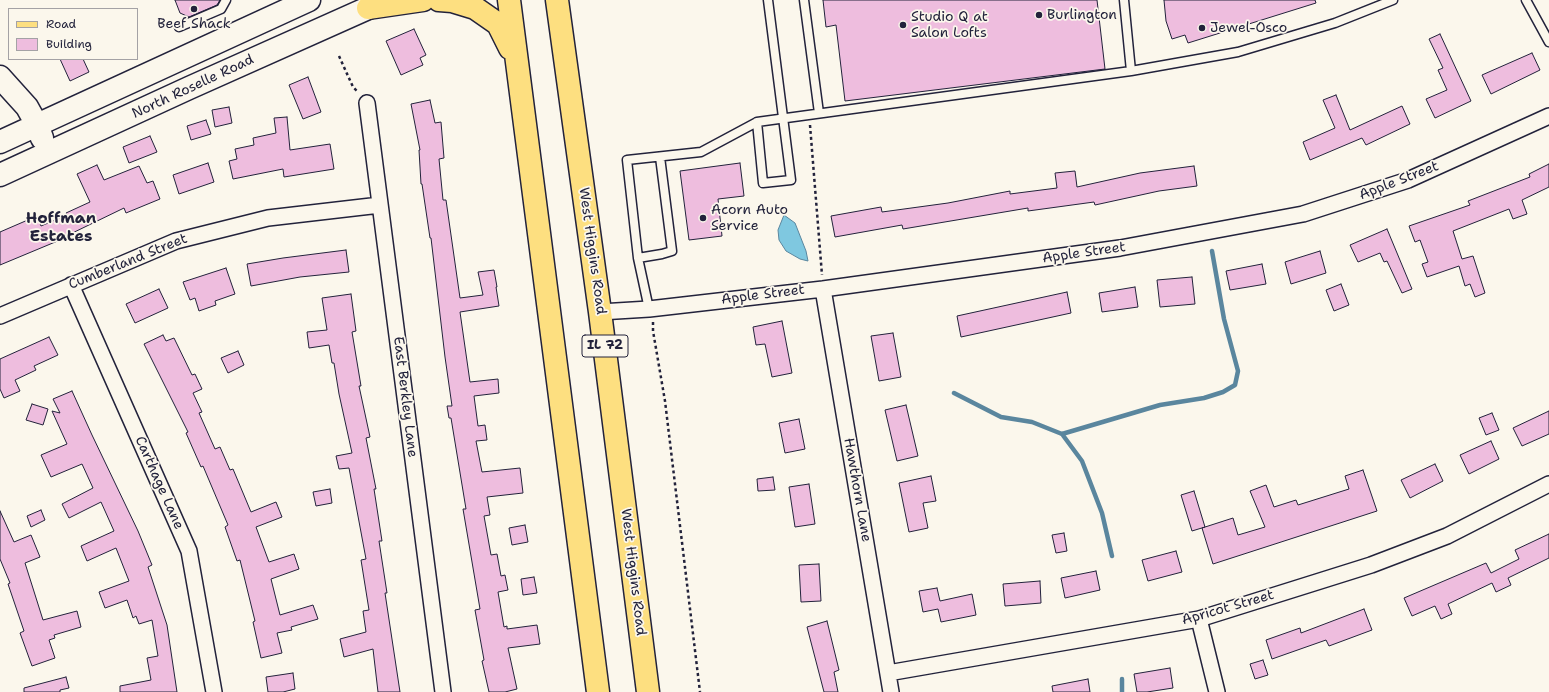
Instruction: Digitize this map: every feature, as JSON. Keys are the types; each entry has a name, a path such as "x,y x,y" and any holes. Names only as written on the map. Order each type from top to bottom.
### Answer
{"main road":[{"path":"0,142 309,0"},
{"path":"377,4 423,0"},
{"path":"439,0 452,1 475,8 498,24 517,64"},
{"path":"509,0 598,692"},
{"name":"West Higgins Road","path":"557,0 600,312 648,692"},
{"name":"North Roselle Road","path":"0,175 377,4"},
{"path":"0,77 26,107 37,125 49,154"}],"street":[{"name":"East Berkley Lane","path":"367,103 443,692"},
{"name":"Apple Street","path":"600,312 823,289 1120,248 1304,214 1408,180 1549,116"},
{"name":"Cumberland Street","path":"0,316 176,241 268,218 380,204"},
{"name":"Carthage Lane","path":"71,285 190,550 214,692"},
{"name":"Hawthorn Lane","path":"823,289 891,692"},
{"name":"Apricot Street","path":"888,674 1199,619 1371,565 1447,536 1549,484"},
{"path":"1199,619 1217,692"}],"lane":[{"path":"179,27 221,8 226,0"},
{"path":"756,122 763,183 791,180 768,0"},
{"path":"804,0 819,113"},
{"path":"1124,0 1131,71"},
{"path":"649,308 638,258 627,160 701,152 756,122 784,117 1131,71 1238,52 1336,23 1393,0"},
{"path":"1526,0 1549,42"},
{"path":"638,258 662,254 672,250 660,157"}],"path":[{"path":"339,56 353,87 367,103"},
{"path":"808,114 823,289"},
{"path":"649,308 653,321 653,331 665,401 700,692"}],"water":[{"path":"784,215 795,223 806,251 808,261 800,259 786,251 779,240 778,230"}],"building":[{"name":"Beef Shack","path":"175,0 220,0 217,5 189,17 180,13"},
{"path":"823,0 1097,0 1105,69 845,101 836,25 826,27"},
{"name":"Jewel-Osco","path":"1164,0 1315,0 1316,3 1188,43 1185,35 1172,39 1166,21"},
{"path":"414,29 426,55 420,58 423,65 401,75 386,41"},
{"path":"1440,34 1471,101 1435,118 1426,99 1447,90 1438,70 1443,68 1429,39"},
{"path":"1532,53 1540,70 1491,94 1482,75"},
{"path":"60,60 83,60 89,72 70,81"},
{"path":"308,77 321,112 303,119 289,85"},
{"path":"1336,95 1350,130 1402,106 1410,124 1366,145 1362,138 1310,160 1303,142 1335,128 1323,100"},
{"path":"430,100 435,123 441,122 444,158 439,159 443,200 446,200 460,298 483,295 478,272 494,270 497,287 499,306 460,312 470,382 498,379 499,393 474,396 478,426 485,425 487,440 476,441 482,472 520,468 523,493 487,497 490,515 484,516 491,555 497,554 501,576 505,575 508,590 498,592 504,627 507,626 507,629 537,625 540,644 508,648 517,689 505,692 489,692 482,661 484,660 475,610 480,609 463,509 466,509 451,418 449,418 447,406 452,406 431,238 421,184 420,150 411,104"},
{"path":"229,107 232,123 215,127 212,110"},
{"path":"287,117 290,150 330,144 334,169 284,177 283,169 233,179 229,161 237,159 235,149 254,145 253,138 276,133 274,118"},
{"path":"206,120 211,134 191,140 187,126"},
{"path":"150,136 157,152 129,163 123,147"},
{"path":"208,163 214,182 179,194 173,175"},
{"name":"Acorn Auto Service","path":"740,163 744,196 718,199 722,236 689,240 680,171"},
{"path":"1549,164 1549,187 1522,200 1527,214 1513,219 1509,209 1453,231 1462,259 1473,256 1485,293 1475,297 1470,284 1465,286 1459,266 1427,277 1422,264 1428,262 1420,240 1415,242 1409,226 1470,205 1468,201 1530,177 1529,174"},
{"path":"97,165 104,180 139,166 147,183 153,181 160,199 126,213 124,208 60,240 0,265 0,232 37,216 41,226 67,215 66,213 90,202 77,174"},
{"path":"1194,166 1197,186 1159,191 1095,205 1094,202 1028,211 1028,208 903,229 902,225 835,237 831,216 881,207 882,212 948,203 1010,191 1010,194 1057,188 1055,173 1075,171 1077,187 1140,173"},
{"path":"1387,229 1412,289 1402,293 1387,261 1384,262 1380,253 1358,262 1350,245"},
{"path":"346,250 349,272 300,277 251,286 247,264"},
{"path":"1320,251 1326,273 1291,284 1285,262"},
{"path":"1262,264 1266,284 1230,290 1226,271"},
{"path":"226,268 235,294 215,301 216,305 199,311 195,298 190,300 183,282"},
{"path":"1192,277 1195,304 1160,307 1157,280"},
{"path":"1341,284 1349,305 1334,311 1326,290"},
{"path":"1135,287 1138,307 1102,312 1099,293"},
{"path":"159,289 168,308 135,323 126,304"},
{"path":"1067,292 1071,313 961,337 957,316"},
{"path":"351,294 356,331 352,332 361,386 359,386 370,437 366,438 376,489 374,489 382,541 379,541 387,593 385,593 400,692 378,692 373,649 344,657 340,639 366,632 363,611 369,610 361,560 366,559 349,468 339,469 336,456 352,453 334,363 332,363 329,345 309,348 307,332 327,330 322,298"},
{"path":"782,321 792,373 772,377 765,344 756,345 753,327"},
{"path":"893,333 901,377 879,381 871,336"},
{"path":"163,335 166,341 174,338 192,375 195,374 202,389 193,393 202,412 199,413 215,449 220,447 230,470 233,469 251,512 276,502 282,517 256,527 269,562 294,554 299,569 271,579 280,615 313,605 318,619 291,627 292,630 277,633 282,653 261,658 253,622 255,621 240,560 237,561 225,527 228,525 203,466 201,467 186,433 188,432 144,344"},
{"path":"49,337 58,355 34,366 36,370 15,380 20,391 4,398 0,389 0,359"},
{"path":"238,351 244,365 228,373 221,358"},
{"path":"72,391 138,531 152,565 148,567 167,625 177,692 120,692 120,686 151,680 147,658 158,656 152,620 139,624 136,616 133,618 127,600 105,608 99,592 129,581 116,548 87,561 81,546 114,531 101,502 69,518 62,504 93,488 82,464 51,477 41,455 67,444 52,411 60,413 53,399"},
{"path":"32,404 48,409 43,425 26,420"},
{"path":"906,405 918,456 897,461 885,410"},
{"path":"1549,411 1549,434 1522,446 1513,428"},
{"path":"1492,413 1499,430 1486,435 1479,418"},
{"path":"799,419 805,449 785,453 779,423"},
{"path":"1491,441 1499,459 1469,474 1460,455"},
{"path":"1435,464 1443,481 1410,498 1401,480"},
{"path":"1363,470 1377,511 1213,564 1202,528 1233,518 1238,535 1265,527 1250,491 1266,485 1274,507 1296,500 1298,505 1349,489 1345,476"},
{"path":"931,476 936,501 923,503 928,528 909,532 899,483"},
{"path":"773,477 775,490 758,491 757,479"},
{"path":"809,484 815,524 795,527 789,487"},
{"path":"330,489 332,503 316,506 313,492"},
{"path":"1194,491 1205,527 1192,531 1181,495"},
{"path":"41,510 45,520 31,527 27,516"},
{"path":"0,511 14,542 31,535 40,557 25,563 43,620 77,611 81,627 54,635 55,638 49,640 55,658 32,666 20,633 24,631 8,584 10,583 0,559"},
{"path":"525,525 528,542 512,545 509,528"},
{"path":"1064,533 1067,551 1056,553 1052,535"},
{"path":"1549,534 1549,558 1508,578 1511,585 1496,592 1492,583 1448,604 1452,614 1441,619 1435,606 1412,616 1404,598 1486,563 1491,573 1519,559 1515,550"},
{"path":"1176,551 1182,572 1148,581 1142,560"},
{"path":"819,564 821,601 801,602 799,565"},
{"path":"1096,571 1100,590 1065,598 1061,578"},
{"path":"534,577 537,593 523,595 521,579"},
{"path":"1040,581 1041,603 1005,606 1003,584"},
{"path":"937,588 940,601 972,594 976,615 941,622 938,609 923,612 919,591"},
{"path":"1364,609 1372,630 1329,646 1326,640 1272,659 1266,640 1300,628 1301,633"},
{"path":"827,621 839,670 834,672 838,692 824,692 807,627"},
{"path":"1263,660 1268,675 1255,679 1250,664"},
{"path":"1170,668 1173,688 1137,692 1134,674"},
{"path":"293,673 295,689 283,692 268,692 266,677"},
{"path":"66,677 69,688 60,690 60,692 24,692 24,688"},
{"path":"1088,679 1090,692 1053,692 1052,686"}],"waterway":[{"path":"1062,434 1160,405 1204,398 1223,392 1235,385 1238,371 1224,319 1212,251"},
{"path":"954,393 1001,417 1032,422 1062,434"},
{"path":"1062,434 1082,461 1102,513 1112,556"},
{"path":"1122,679 1122,692"}],"place":[{"name":"Beef Shack","path":"194,9"},
{"name":"Burlington","path":"1039,15"},
{"name":"Studio Q at Salon Lofts","path":"903,25"},
{"name":"Jewel-Osco","path":"1202,28"},
{"name":"Acorn Auto Service","path":"703,218"}],"district":[{"name":"Hoffman Estates","path":"61,228"}]}
